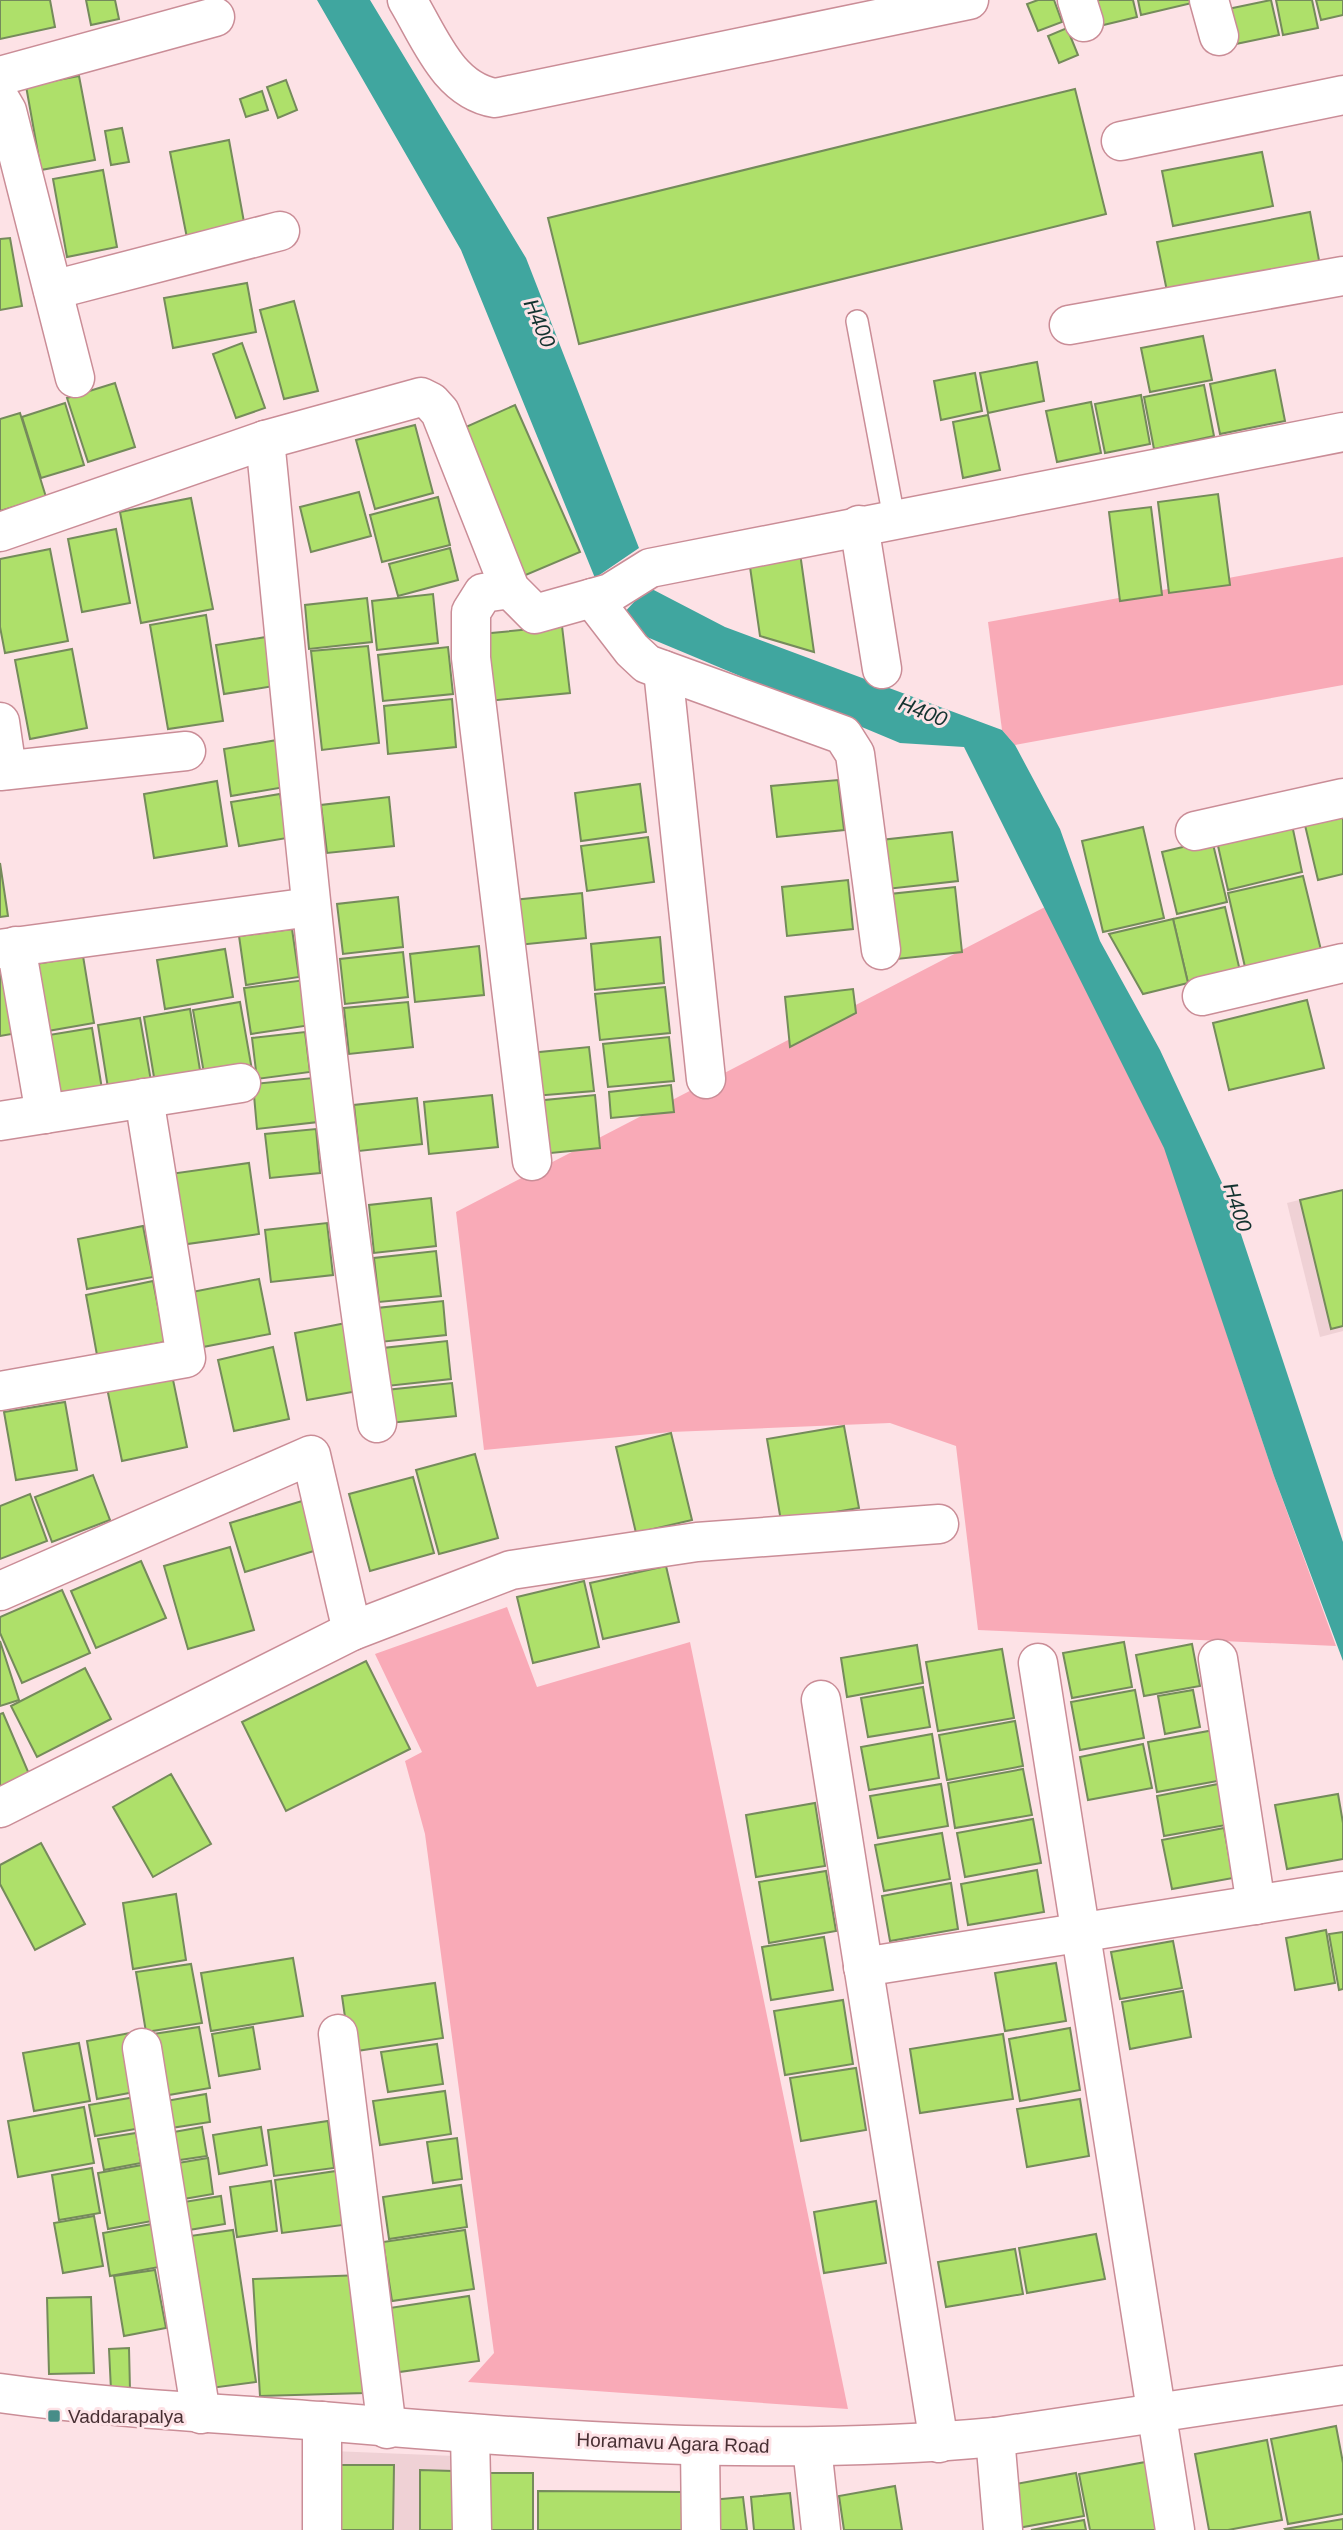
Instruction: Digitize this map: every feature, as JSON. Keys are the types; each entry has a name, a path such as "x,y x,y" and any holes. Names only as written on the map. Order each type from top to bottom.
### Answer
{"street":[{"path":"407,0 454,77 479,95 495,97 969,0"},
{"path":"0,76 215,18"},
{"path":"1121,141 1343,94"},
{"path":"0,99 7,111 75,378"},
{"path":"53,290 280,231"},
{"path":"1069,325 1343,276"},
{"path":"0,532 265,440 421,397 432,402 440,412 510,589 535,614 601,596 650,568 1343,432"},
{"path":"265,440 311,907 353,1268 377,1423"},
{"path":"877,522 882,669"},
{"path":"510,589 483,593 471,612 471,657 532,1161"},
{"path":"601,596 632,650 647,664 843,735 855,754 881,950"},
{"path":"663,670 706,1079"},
{"path":"0,722 3,771 186,751"},
{"path":"1195,831 1343,798"},
{"path":"45,1114 8,947 311,907"},
{"path":"1202,996 1343,963"},
{"path":"0,1121 241,1083"},
{"path":"0,1391 186,1358 144,1098"},
{"path":"0,1591 311,1455 352,1631"},
{"path":"0,1808 352,1631 511,1570 696,1542 939,1524"},
{"path":"1218,1659 1256,1905"},
{"path":"1038,1663 1175,2530"},
{"path":"821,1700 939,2442"},
{"path":"863,1967 1343,1891"},
{"path":"338,2034 387,2429"},
{"path":"142,2048 201,2414"},
{"name":"Horamavu Agara Road","path":"0,2393 201,2414 322,2421 387,2429 699,2446 812,2447 995,2437 1343,2385"},
{"path":"322,2421 322,2530"},
{"path":"470,2434 472,2530"},
{"path":"995,2437 1003,2530"},
{"path":"699,2446 701,2530"},
{"path":"812,2447 821,2530"}],"lane":[{"path":"857,321 877,522"}],"shaded area":[{"path":"1343,557 1343,685 1015,745 1002,730 988,622"},
{"path":"1045,907 1165,1148 1274,1476 1336,1646 978,1630 956,1446 890,1423 671,1432 484,1450 456,1212"},
{"path":"1343,1189 1343,1331 1320,1337 1287,1203"},
{"path":"507,1607 537,1687 690,1642 848,2409 468,2382 494,2353 425,1834 405,1761 422,1752 375,1654"},
{"path":"332,2451 455,2456 457,2530 334,2530"}],"water":[{"name":"H400","path":"317,0 370,0 526,258 639,548 595,578 461,250"},
{"name":"H400","path":"648,587 725,627 1002,730 1015,745 1060,829 1100,941 1160,1050 1229,1198 1343,1542 1343,1661 1274,1476 1164,1148 964,747 900,743 642,635 621,616"}],"building":[{"path":"0,0 50,0 55,27 0,39"},
{"path":"86,0 115,0 119,19 91,25"},
{"path":"1038,0 1054,0 1062,22 1038,31 1027,4"},
{"path":"1085,0 1133,0 1137,17 1091,28"},
{"path":"1138,0 1192,0 1192,3 1141,15"},
{"path":"1271,0 1279,35 1231,45 1223,10"},
{"path":"1276,0 1312,0 1318,28 1283,35"},
{"path":"1316,0 1343,0 1343,15 1321,20"},
{"path":"1067,28 1078,55 1059,63 1048,36"},
{"path":"79,76 95,160 41,170 26,86"},
{"path":"286,80 297,110 278,118 267,87"},
{"path":"1075,89 1106,214 579,344 548,218"},
{"path":"262,91 268,110 246,117 240,99"},
{"path":"122,128 129,162 111,165 105,131"},
{"path":"229,140 246,233 188,243 170,152"},
{"path":"1262,152 1273,206 1173,226 1162,171"},
{"path":"103,170 117,247 67,257 53,179"},
{"path":"1310,212 1321,271 1169,301 1157,242"},
{"path":"10,238 22,306 0,310 0,239"},
{"path":"247,283 256,332 173,348 164,298"},
{"path":"294,301 318,391 284,399 260,310"},
{"path":"1203,336 1212,380 1150,392 1141,348"},
{"path":"242,343 265,408 236,418 213,354"},
{"path":"1037,362 1044,401 988,413 980,373"},
{"path":"1275,370 1285,421 1220,434 1210,384"},
{"path":"975,373 982,411 941,420 934,381"},
{"path":"115,383 135,447 88,462 67,398"},
{"path":"1204,385 1214,436 1154,449 1144,397"},
{"path":"1141,395 1150,444 1105,453 1095,404"},
{"path":"1091,402 1101,453 1057,462 1046,411"},
{"path":"65,403 84,465 41,478 22,417"},
{"path":"515,405 580,552 521,577 457,431"},
{"path":"20,413 46,497 0,511 0,419"},
{"path":"988,415 1000,470 963,478 953,422"},
{"path":"415,425 433,493 375,509 356,440"},
{"path":"359,492 371,536 311,552 300,507"},
{"path":"1218,494 1230,585 1169,593 1158,502"},
{"path":"438,497 450,545 382,562 370,515"},
{"path":"191,498 213,609 141,623 120,512"},
{"path":"1151,507 1162,595 1120,601 1109,512"},
{"path":"116,529 130,603 82,612 68,539"},
{"path":"450,548 458,580 398,596 389,564"},
{"path":"50,549 68,641 5,653 0,627 0,559"},
{"path":"800,553 814,652 760,636 749,560"},
{"path":"433,594 438,643 377,650 372,601"},
{"path":"367,598 372,642 309,649 305,605"},
{"path":"206,615 223,721 168,729 150,625"},
{"path":"562,626 570,693 488,701 481,634"},
{"path":"266,637 274,686 224,694 216,645"},
{"path":"368,646 379,743 322,750 311,651"},
{"path":"448,647 453,694 383,701 378,655"},
{"path":"72,649 87,728 30,739 15,660"},
{"path":"452,699 456,747 388,754 384,706"},
{"path":"277,740 285,787 231,796 224,749"},
{"path":"838,780 844,830 777,837 771,786"},
{"path":"217,781 227,846 154,858 144,794"},
{"path":"640,784 646,832 581,841 575,793"},
{"path":"280,794 287,838 239,846 231,802"},
{"path":"389,797 394,846 327,853 321,805"},
{"path":"1343,811 1343,874 1318,880 1304,821"},
{"path":"1291,820 1302,872 1228,890 1216,837"},
{"path":"1143,827 1164,918 1103,932 1082,841"},
{"path":"952,832 958,881 887,889 881,840"},
{"path":"648,837 654,882 587,891 581,846"},
{"path":"1212,840 1227,902 1177,914 1162,852"},
{"path":"0,863 8,916 0,917"},
{"path":"1303,876 1321,950 1245,967 1228,893"},
{"path":"848,880 853,929 787,936 782,887"},
{"path":"955,887 962,952 897,959 890,894"},
{"path":"582,893 586,938 518,945 513,900"},
{"path":"398,897 403,947 343,954 337,904"},
{"path":"1225,907 1240,971 1188,983 1173,919"},
{"path":"1173,919 1188,983 1143,994 1109,934"},
{"path":"292,929 299,977 246,985 239,936"},
{"path":"660,937 664,983 595,990 591,944"},
{"path":"479,946 484,995 415,1002 410,954"},
{"path":"225,949 233,997 165,1009 157,960"},
{"path":"403,952 408,997 345,1004 340,959"},
{"path":"83,956 94,1023 42,1032 30,965"},
{"path":"12,971 23,1032 0,1036 0,974"},
{"path":"305,980 311,1025 251,1034 244,988"},
{"path":"665,987 670,1033 600,1040 595,994"},
{"path":"853,989 856,1013 790,1047 785,997"},
{"path":"1307,1000 1324,1068 1229,1090 1213,1023"},
{"path":"240,1002 252,1070 205,1079 193,1010"},
{"path":"408,1002 413,1047 349,1054 344,1008"},
{"path":"190,1009 201,1076 155,1083 144,1017"},
{"path":"140,1018 151,1081 108,1088 98,1025"},
{"path":"92,1028 102,1089 53,1098 43,1036"},
{"path":"305,1032 310,1072 257,1079 252,1038"},
{"path":"669,1037 674,1081 608,1087 603,1044"},
{"path":"589,1047 594,1091 534,1096 530,1053"},
{"path":"313,1078 318,1122 257,1129 253,1084"},
{"path":"671,1085 674,1112 611,1118 609,1092"},
{"path":"492,1095 498,1147 429,1154 424,1102"},
{"path":"595,1095 600,1148 541,1154 535,1101"},
{"path":"417,1098 422,1144 359,1151 354,1105"},
{"path":"316,1129 320,1173 270,1178 265,1134"},
{"path":"249,1163 259,1234 180,1245 170,1174"},
{"path":"1343,1190 1343,1326 1331,1329 1300,1200"},
{"path":"431,1198 436,1246 374,1253 369,1205"},
{"path":"327,1223 333,1275 271,1282 265,1230"},
{"path":"143,1226 153,1277 87,1289 78,1239"},
{"path":"436,1251 441,1296 379,1302 374,1258"},
{"path":"259,1279 270,1334 203,1347 192,1292"},
{"path":"153,1281 165,1342 97,1355 86,1295"},
{"path":"443,1301 446,1335 380,1342 377,1308"},
{"path":"346,1323 358,1391 307,1400 295,1333"},
{"path":"447,1341 451,1379 387,1386 383,1348"},
{"path":"273,1347 289,1419 234,1431 218,1360"},
{"path":"172,1375 187,1447 122,1461 107,1388"},
{"path":"452,1383 456,1416 390,1423 386,1390"},
{"path":"65,1402 77,1470 16,1480 4,1412"},
{"path":"844,1426 859,1508 781,1521 767,1439"},
{"path":"671,1433 692,1520 636,1533 616,1447"},
{"path":"475,1454 498,1538 439,1554 416,1470"},
{"path":"93,1475 110,1520 52,1542 35,1497"},
{"path":"413,1477 434,1553 370,1571 349,1494"},
{"path":"30,1494 47,1541 0,1559 0,1506"},
{"path":"302,1501 317,1550 245,1572 230,1523"},
{"path":"230,1547 254,1630 188,1649 164,1566"},
{"path":"141,1561 166,1618 96,1648 71,1591"},
{"path":"666,1566 679,1622 603,1639 590,1583"},
{"path":"584,1581 599,1647 533,1663 517,1597"},
{"path":"62,1590 90,1653 22,1683 0,1633 0,1617"},
{"path":"0,1641 19,1700 0,1706"},
{"path":"1124,1642 1132,1687 1072,1698 1063,1653"},
{"path":"1192,1644 1200,1686 1144,1696 1136,1655"},
{"path":"917,1645 923,1683 847,1697 841,1658"},
{"path":"1002,1649 1014,1718 938,1731 926,1662"},
{"path":"366,1661 410,1749 286,1811 242,1722"},
{"path":"85,1668 111,1719 37,1757 11,1706"},
{"path":"923,1687 930,1727 868,1737 861,1698"},
{"path":"1135,1690 1144,1738 1080,1750 1071,1702"},
{"path":"1193,1690 1200,1727 1165,1734 1158,1696"},
{"path":"3,1713 29,1774 0,1787 0,1714"},
{"path":"1015,1721 1023,1766 947,1780 939,1735"},
{"path":"1214,1730 1223,1780 1157,1792 1148,1742"},
{"path":"932,1734 939,1778 869,1790 861,1747"},
{"path":"1143,1744 1152,1788 1088,1800 1080,1757"},
{"path":"1023,1769 1032,1815 955,1828 948,1783"},
{"path":"171,1774 211,1844 153,1877 113,1807"},
{"path":"941,1784 948,1826 878,1838 870,1796"},
{"path":"1218,1784 1226,1825 1164,1836 1157,1796"},
{"path":"1338,1794 1343,1823 1343,1859 1287,1869 1275,1805"},
{"path":"815,1803 825,1866 756,1877 746,1815"},
{"path":"1033,1819 1041,1863 965,1877 957,1833"},
{"path":"1224,1828 1233,1878 1172,1889 1162,1840"},
{"path":"942,1833 950,1879 884,1891 875,1845"},
{"path":"41,1843 85,1924 35,1950 0,1884 0,1865"},
{"path":"1037,1870 1044,1912 968,1925 961,1884"},
{"path":"826,1871 836,1931 769,1943 759,1882"},
{"path":"951,1883 958,1929 890,1941 882,1896"},
{"path":"176,1894 186,1960 133,1969 123,1903"},
{"path":"1326,1930 1335,1983 1295,1990 1286,1938"},
{"path":"1343,1932 1343,1989 1339,1990 1329,1934"},
{"path":"824,1937 833,1990 771,2000 762,1947"},
{"path":"1173,1941 1182,1988 1120,1999 1111,1952"},
{"path":"293,1958 303,2016 211,2031 201,1973"},
{"path":"1056,1963 1066,2021 1005,2031 995,1973"},
{"path":"191,1964 202,2023 146,2032 136,1972"},
{"path":"435,1983 443,2038 350,2052 342,1996"},
{"path":"1183,1991 1191,2037 1130,2049 1122,2002"},
{"path":"843,2000 853,2064 785,2075 774,2011"},
{"path":"199,2027 210,2088 157,2097 147,2035"},
{"path":"253,2027 260,2069 219,2076 212,2034"},
{"path":"1070,2028 1080,2090 1020,2101 1009,2039"},
{"path":"130,2033 140,2091 97,2099 87,2041"},
{"path":"1003,2034 1013,2099 920,2113 910,2049"},
{"path":"79,2043 90,2101 34,2111 23,2053"},
{"path":"437,2044 443,2084 388,2092 381,2052"},
{"path":"856,2068 866,2130 801,2141 790,2078"},
{"path":"445,2091 451,2134 380,2145 373,2101"},
{"path":"206,2094 210,2122 171,2128 166,2101"},
{"path":"141,2096 147,2127 95,2136 89,2105"},
{"path":"1080,2099 1089,2156 1027,2167 1017,2109"},
{"path":"84,2107 94,2163 18,2177 8,2121"},
{"path":"328,2121 334,2168 274,2176 268,2130"},
{"path":"202,2127 207,2156 173,2161 168,2133"},
{"path":"261,2127 267,2165 219,2174 213,2135"},
{"path":"136,2133 141,2163 104,2170 98,2139"},
{"path":"457,2138 462,2179 433,2183 427,2142"},
{"path":"208,2158 213,2194 172,2201 166,2165"},
{"path":"142,2165 152,2221 108,2229 98,2173"},
{"path":"92,2168 100,2213 59,2220 52,2175"},
{"path":"336,2171 343,2225 282,2233 275,2180"},
{"path":"271,2181 277,2231 237,2237 230,2187"},
{"path":"461,2185 467,2227 389,2239 383,2197"},
{"path":"221,2196 225,2224 183,2231 178,2203"},
{"path":"876,2201 886,2263 824,2273 814,2212"},
{"path":"94,2216 103,2266 63,2273 54,2223"},
{"path":"152,2224 159,2267 110,2276 103,2233"},
{"path":"233,2230 256,2382 211,2388 190,2236"},
{"path":"465,2230 474,2289 392,2301 383,2242"},
{"path":"1096,2234 1105,2279 1027,2293 1019,2248"},
{"path":"1015,2249 1023,2294 946,2307 938,2262"},
{"path":"155,2270 166,2328 124,2336 114,2276"},
{"path":"362,2275 365,2393 260,2396 253,2279"},
{"path":"469,2296 479,2361 392,2373 383,2309"},
{"path":"91,2297 94,2373 49,2374 47,2298"},
{"path":"129,2348 130,2390 111,2390 109,2349"},
{"path":"1336,2426 1343,2463 1343,2514 1288,2524 1271,2439"},
{"path":"1267,2440 1282,2520 1228,2530 1209,2530 1195,2454"},
{"path":"1151,2461 1163,2530 1090,2530 1079,2474"},
{"path":"332,2465 394,2465 393,2530 332,2530"},
{"path":"420,2470 453,2471 453,2530 420,2530"},
{"path":"480,2473 533,2473 533,2530 479,2530"},
{"path":"1076,2473 1084,2516 1018,2528 1010,2485"},
{"path":"895,2486 902,2530 844,2530 839,2496"},
{"path":"538,2491 685,2492 685,2530 538,2530"},
{"path":"790,2493 794,2530 754,2530 751,2497"},
{"path":"743,2497 747,2530 714,2530 711,2500"},
{"path":"1343,2519 1343,2530 1285,2529"},
{"path":"1084,2520 1086,2530 1031,2530"}],"place":[{"name":"Vaddarapalya","path":"54,2416"}]}
